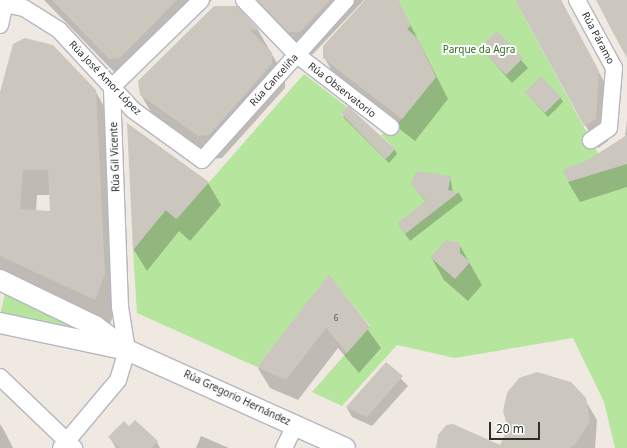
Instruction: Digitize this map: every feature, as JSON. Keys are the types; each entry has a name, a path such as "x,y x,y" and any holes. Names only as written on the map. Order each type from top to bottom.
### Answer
{"street":[{"path":"112,87 201,0"},
{"name":"Rúa Observatorio","path":"244,0 297,55 391,127"},
{"name":"Rúa Canceliña","path":"202,160 346,0"},
{"name":"Rúa Páramo","path":"577,0 614,68 609,128 591,140"},
{"name":"Rúa José Amor López","path":"3,13 24,8 59,30 133,110 202,160"},
{"name":"Rúa Gil Vicente","path":"112,87 120,307 128,350"},
{"name":"Rúa Gregorio Hernández","path":"0,280 95,326 128,350 345,448"},
{"name":"Rúa Gregorio Hernández","path":"0,322 128,350"},
{"path":"0,377 67,446 118,380 128,350"},
{"path":"284,448 295,425"}],"green space":[{"name":"Parque da Agra","path":"398,0 515,0 606,168 627,164 627,448 615,448 604,402 573,338 455,358 397,345 342,406 312,392 370,326 329,275 257,367 137,313 133,250 165,210 177,219 304,74 347,107 341,114 385,159 395,149 381,135 402,119 436,77 417,38 407,29 411,25"},
{"path":"5,294 53,312 102,336 0,315"}],"building":[{"path":"52,0 177,0 120,58 109,59"},
{"path":"257,0 330,0 300,32 288,32"},
{"path":"365,0 398,0 411,25 407,29 417,38 436,77 402,119 323,58 323,46"},
{"path":"515,0 561,0 599,71 596,119 584,126"},
{"path":"596,0 627,0 627,58 610,27"},
{"path":"214,6 237,6 259,30 249,29 272,53 272,64 209,135 198,136 140,95 138,81"},
{"path":"497,31 523,58 506,75 480,48"},
{"path":"25,38 53,45 96,90 105,274 95,300 0,256 0,92 13,44","holes":["23,170 48,170 50,211 20,209"]},
{"path":"541,76 561,97 545,113 525,93"},
{"path":"348,106 395,149 386,159 341,113"},
{"path":"127,123 209,182 176,219 166,210 133,250"},
{"path":"627,135 627,164 568,182 563,170 588,160"},
{"path":"416,171 451,176 448,190 459,192 405,234 397,223 426,201 411,184"},
{"path":"446,240 460,243 460,253 470,262 455,279 430,257"},
{"path":"329,274 370,327 347,353 326,328 286,380 257,367"},
{"path":"386,362 403,376 367,417 346,407"},
{"path":"537,372 571,382 586,398 590,421 576,444 569,448 436,448 438,435 446,425 453,424 500,445 508,428 503,411 507,393 519,378"},
{"path":"135,420 158,441 151,448 120,448 108,437 124,421 129,426"}]}
